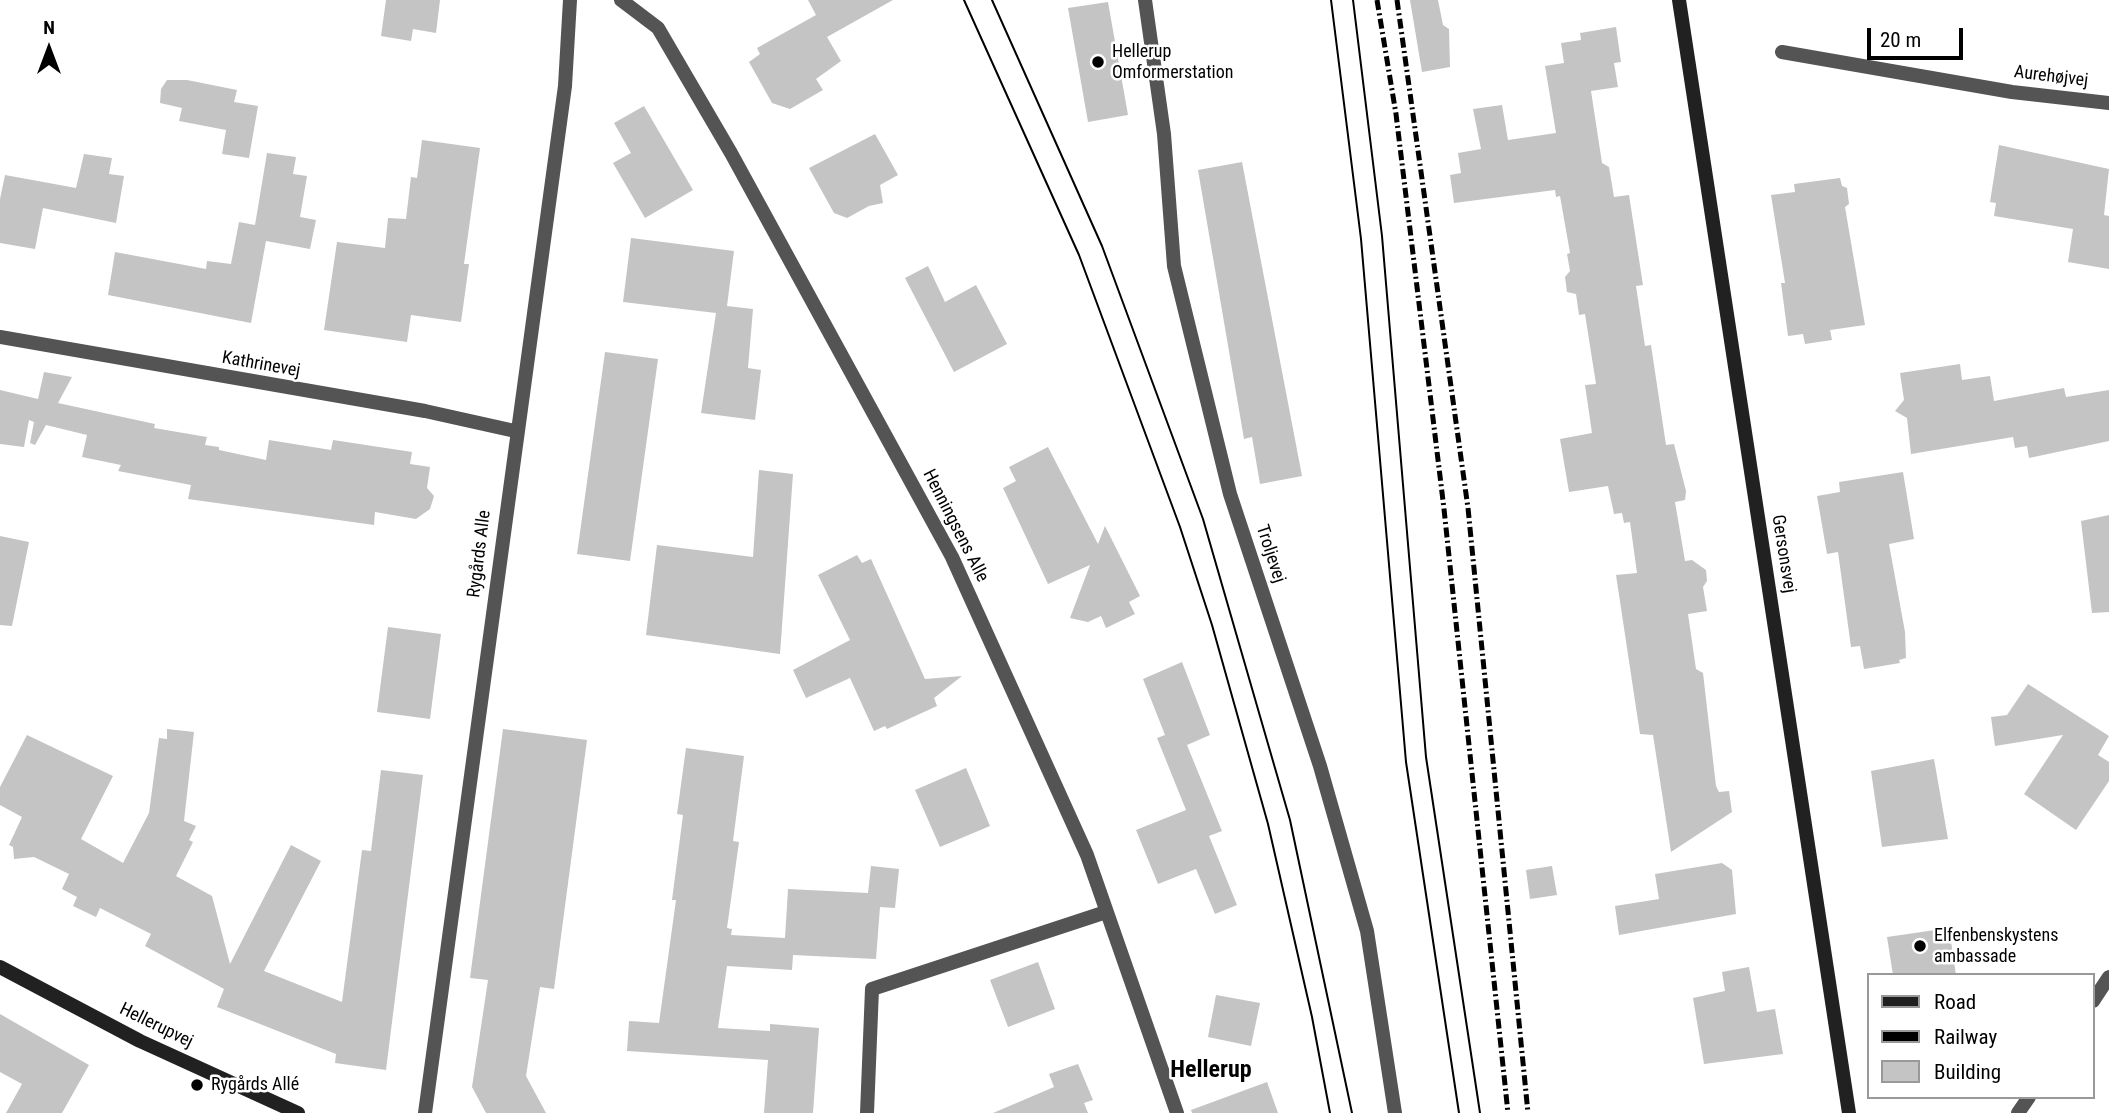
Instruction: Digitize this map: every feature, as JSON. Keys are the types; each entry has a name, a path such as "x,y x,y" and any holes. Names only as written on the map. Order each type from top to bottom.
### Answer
{"street":[{"name":"Rygårds Alle","path":"425,1113 565,86 570,0"},
{"name":"Henningsens Alle","path":"621,0 658,28 731,153 952,558 1087,856 1177,1113"},
{"name":"Troljevej","path":"1145,0 1164,134 1174,266 1230,494 1320,766 1367,930 1395,1113"},
{"name":"Gersonsvej","path":"1679,0 1849,1113"},
{"name":"Aurehøjvej","path":"1782,52 2012,92 2109,103"},
{"name":"Kathrinevej","path":"0,337 285,389 425,411 516,431"},
{"path":"867,1113 873,989 1107,912"},
{"name":"Hellerupvej","path":"0,967 140,1041 298,1113"},
{"path":"2095,998 2109,977"}],"building":[{"path":"386,0 440,0 436,33 413,29 411,41 381,36"},
{"path":"808,0 893,0 827,37 841,61 816,79 823,90 790,109 772,103 749,62 760,54 757,48 816,15"},
{"path":"1410,0 1438,0 1443,25 1449,29 1450,67 1422,72"},
{"name":"Hellerup Omformerstation","path":"1108,2 1128,115 1088,122 1068,8"},
{"path":"1616,27 1621,62 1614,63 1618,87 1591,91 1602,163 1609,167 1614,197 1629,195 1643,285 1636,286 1645,346 1651,345 1666,445 1674,444 1686,491 1685,500 1675,502 1685,561 1692,560 1706,570 1707,581 1703,587 1707,611 1688,614 1696,669 1703,673 1716,786 1719,792 1729,791 1732,812 1671,852 1653,735 1640,734 1616,575 1637,573 1630,522 1624,523 1622,513 1614,514 1608,486 1569,492 1560,439 1592,433 1585,385 1596,384 1585,314 1579,315 1576,294 1567,292 1565,277 1570,271 1567,254 1570,253 1560,196 1556,197 1555,190 1454,203 1450,175 1461,173 1458,153 1481,149 1473,109 1502,105 1508,140 1556,133 1545,66 1564,63 1561,43 1581,40 1580,33"},
{"path":"167,80 187,80 237,90 234,102 258,106 249,158 222,154 226,130 179,121 182,108 160,103 161,89"},
{"path":"644,106 693,190 645,218 613,163 631,153 614,123"},
{"path":"875,134 898,175 880,185 883,203 869,206 847,218 834,213 809,168"},
{"path":"422,140 480,148 464,264 469,264 461,322 411,315 407,342 324,330 337,242 385,248 388,218 406,219 411,177 417,178"},
{"path":"1999,145 2109,169 2104,215 2109,216 2109,269 2068,262 2073,229 1994,216 1996,203 1990,202"},
{"path":"267,153 296,157 293,174 307,176 300,217 316,220 310,249 266,241 251,323 108,295 115,252 206,269 207,261 231,264 239,222 255,225"},
{"path":"84,154 112,158 109,174 124,176 116,223 43,208 35,249 0,243 0,199 5,175 76,188"},
{"path":"1242,162 1302,476 1260,484 1252,437 1244,439 1198,170"},
{"path":"1840,178 1842,186 1847,188 1849,204 1845,207 1865,325 1830,330 1832,340 1805,344 1803,334 1788,336 1781,283 1785,283 1771,195 1795,192 1794,184"},
{"path":"631,238 734,251 727,306 753,309 748,368 761,370 755,420 701,413 716,313 623,302"},
{"path":"928,266 945,302 976,285 1007,344 954,372 905,278"},
{"path":"605,352 658,359 630,561 577,554"},
{"path":"1960,364 1962,380 1990,376 1994,401 2064,388 2066,397 2109,390 2109,441 2029,458 2027,446 2015,448 2013,437 1911,454 1907,418 1895,411 1904,400 1900,373"},
{"path":"44,372 72,377 58,403 155,424 154,428 207,437 205,445 219,447 219,450 266,460 269,440 331,450 333,440 412,452 410,464 430,467 427,488 434,496 430,509 416,519 375,512 374,525 188,499 191,485 118,471 121,465 82,457 87,435 46,425 35,445 30,443 34,422 29,420 24,447 0,444 0,390 38,399"},
{"path":"1048,447 1098,544 1105,526 1140,596 1129,602 1135,614 1106,628 1101,616 1088,622 1070,618 1090,565 1048,584 1003,488 1016,481 1009,467"},
{"path":"759,470 793,474 780,654 646,635 657,545 753,557"},
{"path":"1903,472 1914,539 1889,544 1905,632 1906,658 1899,660 1900,663 1864,669 1860,646 1851,647 1838,552 1827,554 1817,496 1840,492 1839,482"},
{"path":"2109,515 2109,612 2092,613 2081,521"},
{"path":"0,536 29,542 12,626 0,625"},
{"path":"857,555 862,563 871,559 925,679 962,676 934,698 937,706 887,729 885,726 874,731 850,678 806,698 793,670 850,640 818,575"},
{"path":"388,627 441,634 430,719 377,712"},
{"path":"1182,662 1210,735 1187,745 1222,831 1209,836 1237,905 1215,914 1196,869 1158,884 1136,830 1186,810 1157,738 1165,735 1143,679"},
{"path":"2028,684 2109,736 2098,755 2109,762 2109,781 2076,830 2024,794 2063,735 1995,746 1991,717 2007,715"},
{"path":"167,729 194,732 184,821 196,826 189,840 193,842 176,876 212,896 230,964 291,845 321,861 264,971 342,1002 362,850 371,851 381,770 423,775 386,1070 335,1063 336,1054 217,1007 224,989 145,946 151,934 100,908 96,917 73,906 77,897 62,889 69,874 34,857 14,859 13,847 9,845 22,817 0,805 0,787 27,735 113,776 81,839 123,863 149,813 159,738 167,739"},
{"path":"503,729 587,740 554,989 540,987 526,1076 546,1113 486,1113 472,1087 488,980 470,978"},
{"path":"686,748 744,756 733,841 739,842 727,928 732,929 731,935 785,938 788,889 868,893 871,866 899,869 895,908 880,907 876,959 793,955 792,970 727,966 718,1028 770,1031 770,1024 819,1028 813,1113 764,1113 768,1060 627,1051 629,1021 659,1023 676,900 672,900 683,815 677,814"},
{"path":"1934,759 1948,839 1882,847 1871,771"},
{"path":"966,768 990,826 940,847 915,790"},
{"path":"1722,863 1732,870 1736,914 1619,935 1615,906 1659,899 1655,874"},
{"path":"1552,866 1557,895 1530,899 1526,870"},
{"name":"Elfenbenskystens ambassade","path":"1949,928 1956,973 1893,973 1887,937"},
{"path":"1038,962 1055,1009 1008,1027 990,980"},
{"path":"1749,967 1757,1012 1775,1009 1783,1054 1704,1064 1693,998 1725,991 1722,972"},
{"path":"1216,995 1260,1003 1251,1046 1208,1037"},
{"path":"0,1014 89,1065 62,1113 6,1113 22,1084 0,1072"},
{"path":"1078,1064 1093,1100 1084,1103 1088,1113 993,1113 1054,1087 1049,1074"},
{"path":"1267,1082 1278,1113 1192,1113 1191,1110"}],"tram line":[{"path":"964,0 1079,255 1180,527 1212,625 1268,824 1312,1017 1330,1113"},
{"path":"992,0 1102,246 1203,519 1290,820 1352,1113"},
{"path":"1331,0 1361,239 1406,762 1459,1113"},
{"path":"1353,0 1382,236 1426,757 1480,1113"}],"railway":[{"path":"1377,0 1396,114 1444,509 1508,1113"},
{"path":"1397,0 1468,508 1528,1113"}],"place":[{"name":"Hellerup Omformerstation","path":"1098,62"},
{"name":"Elfenbenskystens ambassade","path":"1920,946"},
{"name":"Rygårds Allé","path":"197,1085"}],"district":[{"name":"Hellerup","path":"1211,1071"}]}
